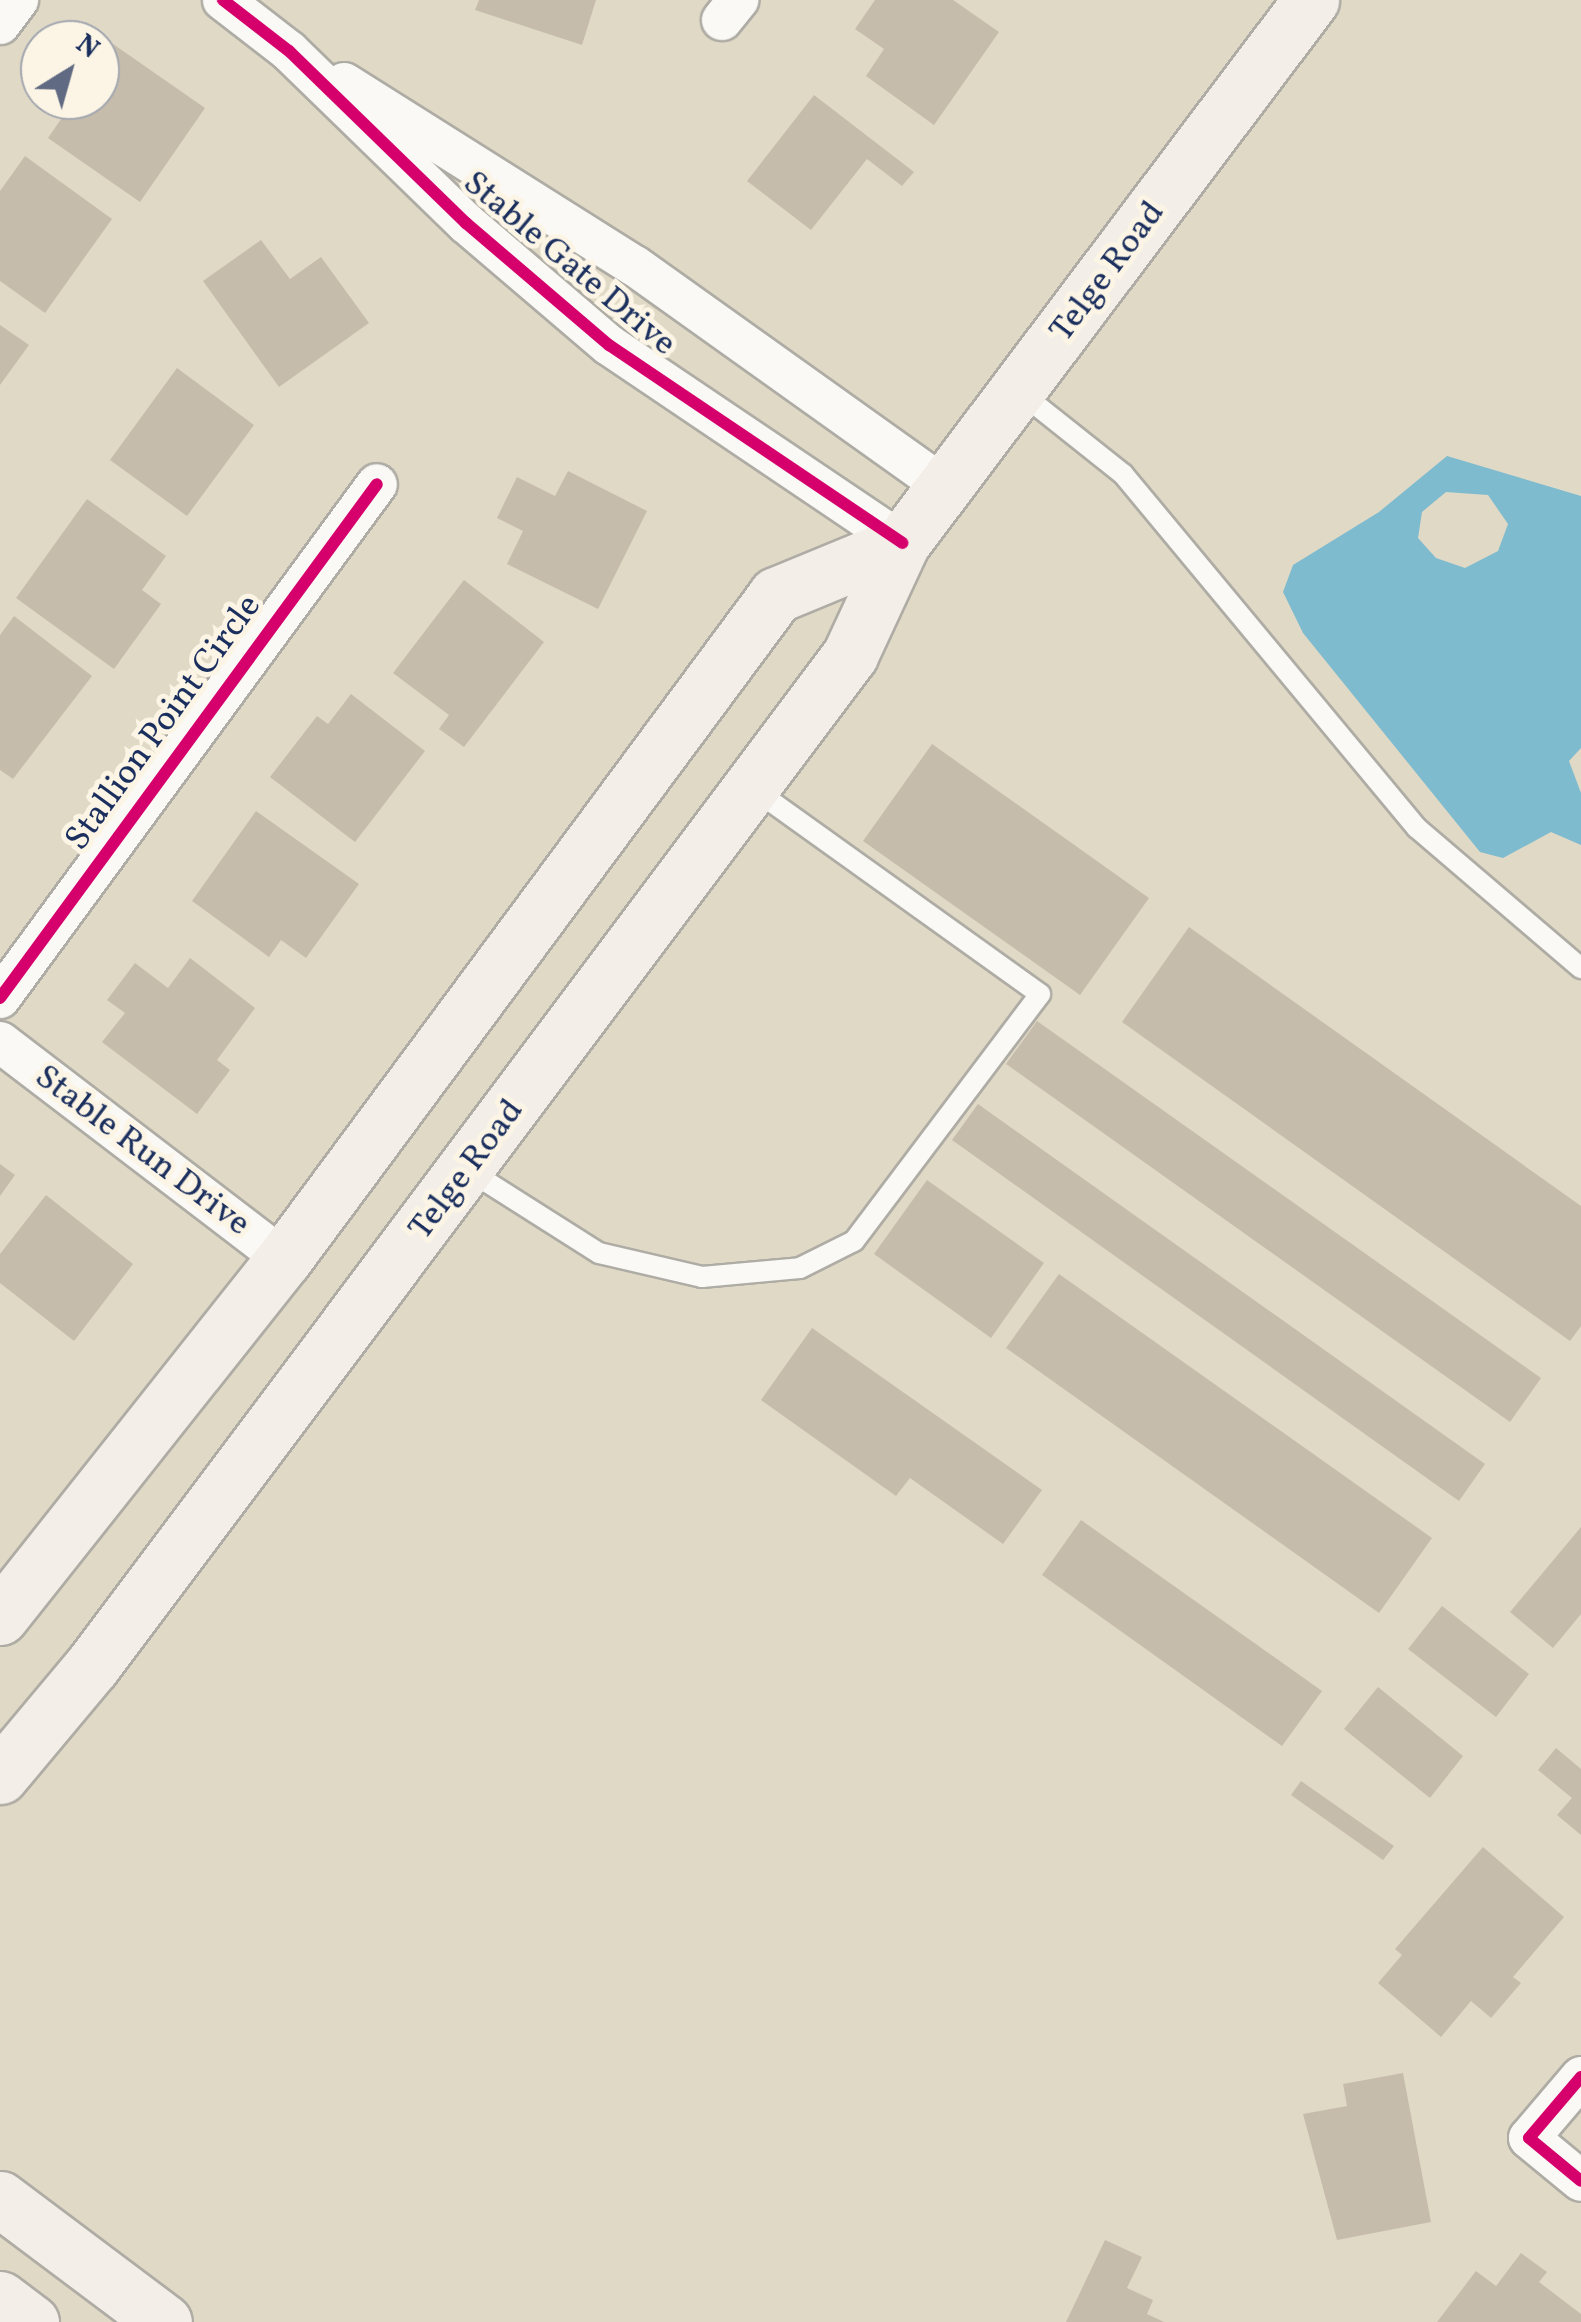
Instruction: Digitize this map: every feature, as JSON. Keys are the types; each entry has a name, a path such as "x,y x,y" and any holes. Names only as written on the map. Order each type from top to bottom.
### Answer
{"main road":[{"name":"Telge Road","path":"0,1776 92,1666 468,1170 850,655 902,543 948,489 1311,0"},
{"name":"Telge Road","path":"0,1617 284,1258 776,595 902,543"},
{"path":"0,2199 164,2322"},
{"path":"0,2300 30,2322"}],"street":[{"path":"0,24 18,0"},
{"name":"Stable Gate Drive","path":"222,0 289,51 506,180 948,489"},
{"name":"Stable Gate Drive","path":"289,51 466,222 609,345 902,543"},
{"name":"Stallion Point Circle","path":"0,998 377,484"},
{"name":"Stable Run Drive","path":"0,1042 284,1258"},
{"path":"1581,2076 1529,2138 1581,2181"}],"lane":[{"path":"1019,392 1123,474 1418,828 1581,968"},
{"path":"468,1170 599,1253 702,1277 800,1268 854,1241 1040,994 751,788"}],"water":[{"path":"1447,456 1581,496 1581,748 1569,761 1581,793 1581,845 1551,832 1503,858 1480,852 1303,633 1283,592 1293,565 1379,512","holes":["1446,492 1488,495 1508,524 1498,551 1465,568 1436,558 1418,538 1422,512"]}],"building":[{"path":"479,0 596,0 582,45 475,10"},
{"path":"875,0 953,0 999,32 934,125 866,76 884,49 855,29"},
{"path":"120,49 205,108 140,202 48,138 60,120 120,120"},
{"path":"814,95 914,172 902,186 867,159 811,230 747,181"},
{"path":"25,156 112,219 45,313 0,281 0,191"},
{"path":"261,240 290,279 321,257 369,323 279,387 203,281"},
{"path":"0,325 29,345 0,385"},
{"path":"177,368 254,425 187,516 110,460"},
{"path":"568,471 647,511 598,609 507,564 523,531 497,518 517,477 555,496"},
{"path":"87,499 166,556 142,590 161,604 114,669 16,598"},
{"path":"464,580 544,642 464,747 439,729 449,715 393,673"},
{"path":"14,616 92,676 13,779 0,770 0,635"},
{"path":"351,694 425,751 355,842 270,777 317,716 328,724"},
{"path":"932,744 1149,898 1080,995 863,841"},
{"path":"256,811 359,884 306,958 281,940 269,957 192,901"},
{"path":"1189,927 1581,1206 1581,1326 1570,1341 1122,1022"},
{"path":"190,958 255,1008 217,1060 230,1070 197,1114 102,1042 125,1013 107,1000 135,963 168,988"},
{"path":"1037,1021 1541,1378 1510,1422 1006,1064"},
{"path":"978,1104 1485,1464 1459,1501 952,1140"},
{"path":"0,1164 15,1175 0,1196"},
{"path":"927,1180 1044,1263 991,1338 874,1254"},
{"path":"46,1195 133,1264 74,1341 0,1283 0,1254"},
{"path":"1059,1274 1432,1538 1379,1613 1006,1348"},
{"path":"812,1328 1042,1490 1003,1544 910,1478 896,1496 761,1400"},
{"path":"1081,1520 1322,1691 1282,1746 1042,1575"},
{"path":"1581,1527 1581,1614 1553,1648 1510,1612"},
{"path":"1442,1606 1529,1674 1496,1717 1408,1649"},
{"path":"1378,1687 1463,1756 1430,1798 1344,1729"},
{"path":"1556,1748 1581,1769 1581,1835 1557,1815 1572,1798 1538,1770"},
{"path":"1301,1781 1394,1846 1383,1860 1291,1795"},
{"path":"1483,1847 1564,1917 1513,1977 1521,1983 1491,2018 1471,2001 1441,2037 1378,1983 1402,1955 1395,1949"},
{"path":"1403,2073 1431,2222 1337,2240 1303,2114 1347,2106 1343,2084"},
{"path":"1105,2240 1142,2257 1127,2288 1153,2300 1147,2314 1164,2322 1066,2322"},
{"path":"1521,2253 1547,2272 1539,2282 1581,2314 1581,2322 1437,2322 1476,2271 1496,2286"}],"cycle path":[{"path":"223,0 289,51 466,223 609,345 902,543"},
{"path":"0,998 377,484"},
{"path":"1581,2077 1529,2138 1581,2181"}]}
